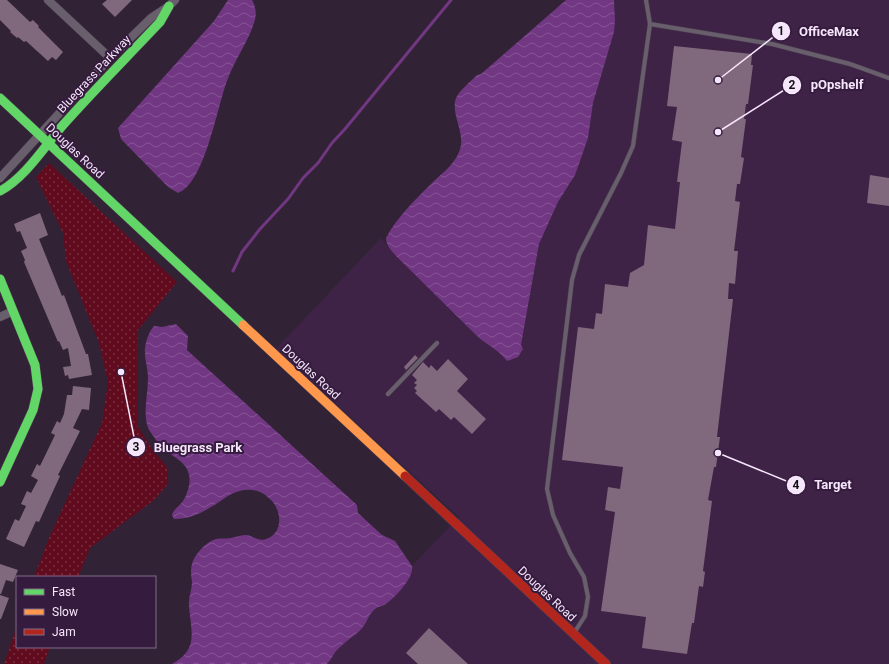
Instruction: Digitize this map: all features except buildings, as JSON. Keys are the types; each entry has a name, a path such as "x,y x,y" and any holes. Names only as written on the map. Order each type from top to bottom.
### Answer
{"street":[{"path":"48,0 110,58"},
{"name":"Bluegrass Parkway","path":"0,178 110,58 151,18 172,3"},
{"name":"Bluegrass Parkway","path":"0,191 10,186 49,143 63,125 160,22 172,3"},
{"name":"Douglas Road","path":"0,98 606,664"},
{"path":"0,279 35,365 38,389 33,410 0,482"},
{"path":"0,317 13,311"}],"lane":[{"path":"573,634 585,616 588,597 584,577 570,553 553,515 547,489 572,280 579,255 622,173 633,146 650,24 646,0"},
{"path":"650,24 772,44 850,64 889,78"},
{"path":"388,394 437,343"}],"shaded area":[{"path":"614,0 889,0 889,664 327,664 340,646 352,638 365,624 367,618 374,609 384,605 399,592 413,570 412,566 459,517 276,349 381,238 397,257 477,336 489,346 501,353 507,361 518,357 523,349 521,346 539,244 558,202 570,184 588,138 593,103 614,32"},
{"path":"49,163 177,282 138,330 137,425 152,449 167,467 168,484 154,500 90,548 78,576 34,576 49,538 102,423 108,382 99,343 66,261 63,233 36,177"},
{"path":"16,629 16,648 50,648 44,664 4,664"}],"water":[{"path":"228,0 252,0 256,11 256,17 227,81 203,160 196,175 187,186 178,193 168,187 121,139 118,128 214,21"},
{"path":"566,0 614,0 614,32 593,103 588,138 580,161 575,175 558,202 539,244 521,345 523,349 518,357 507,361 477,336 397,257 388,246 386,238 395,223 407,209 457,157 461,145 461,138 455,111 455,104 456,98 460,92 477,75 481,74"},
{"path":"176,324 188,336 187,350 357,505 358,513 382,535 395,541 412,566 412,571 407,582 398,593 370,614 363,628 338,649 327,664 172,664 181,658 190,646 192,632 189,603 192,585 191,567 197,554 205,545 216,539 246,535 263,540 266,539 276,532 279,522 278,511 272,501 258,491 252,490 235,492 207,510 194,516 174,519 172,515 175,509 183,501 187,492 189,475 188,470 183,463 164,449 149,430 146,418 148,378 145,345 154,326 162,327"}],"waterway":[{"path":"233,271 242,252 260,229 288,199 303,178 318,163 332,143 451,0"}],"traffic: fast":[{"path":"0,191 9,186 26,170 63,125 160,22 169,6"},
{"path":"0,98 243,325"},
{"path":"0,279 35,365 38,389 33,410 0,482"}],"traffic: slow":[{"path":"243,325 405,476"}],"traffic: jam":[{"path":"405,476 606,664"}],"place":[{"name":"OfficeMax","path":"718,80"},
{"name":"pOpshelf","path":"718,132"},
{"name":"Bluegrass Park","path":"121,372"},
{"name":"Target","path":"718,453"}]}
